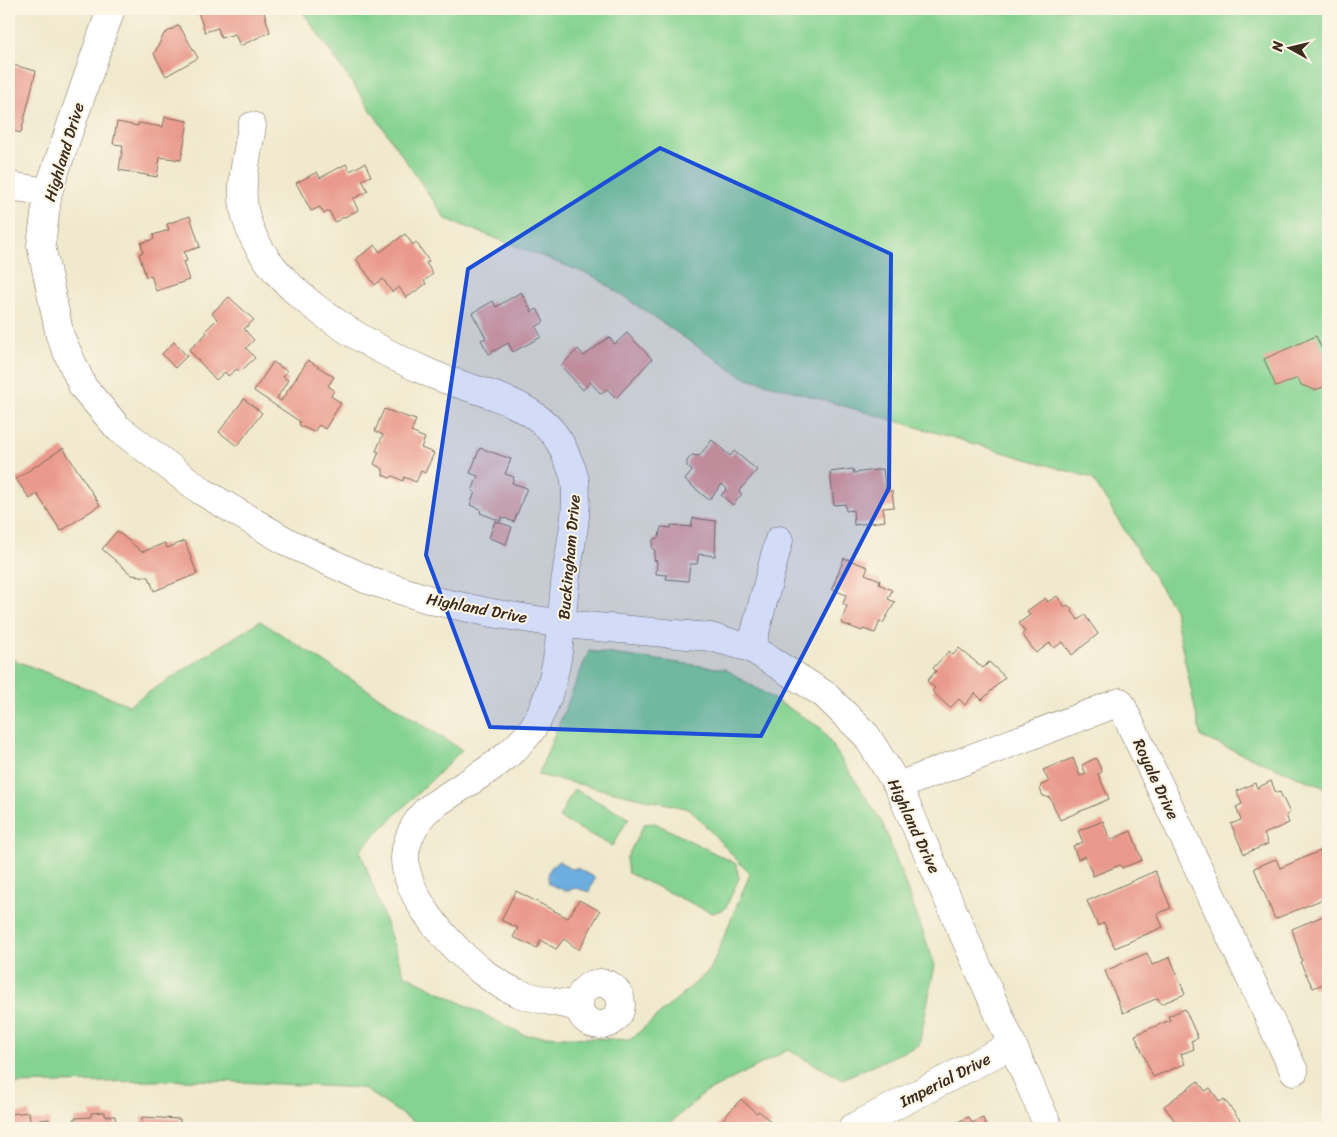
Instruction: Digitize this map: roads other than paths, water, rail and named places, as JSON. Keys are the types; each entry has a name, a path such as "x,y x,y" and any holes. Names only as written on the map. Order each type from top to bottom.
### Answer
{"street":[{"name":"Highland Drive","path":"110,9 48,192 42,245 60,336 83,387 118,428 203,492 289,543 368,580 431,600 492,613 563,624 710,637 751,648 824,694 866,735 898,786 1049,1128"},
{"name":"Buckingham Drive","path":"252,126 243,198 253,238 276,271 312,305 358,336 428,373 505,398 537,416 562,442 575,480 574,525 565,585 563,624 554,679 536,722 513,752 427,810 413,827 406,848 406,868 412,886 438,931 473,965 518,993 578,1007"},
{"path":"9,186 48,192"},
{"path":"751,648 779,540"},
{"name":"Royale Drive","path":"898,786 1120,702 1294,1071"},
{"name":"Imperial Drive","path":"852,1128 1012,1045"}],"water":[{"path":"559,861 570,869 577,868 595,878 589,892 576,888 566,891 549,884 549,871"}]}
